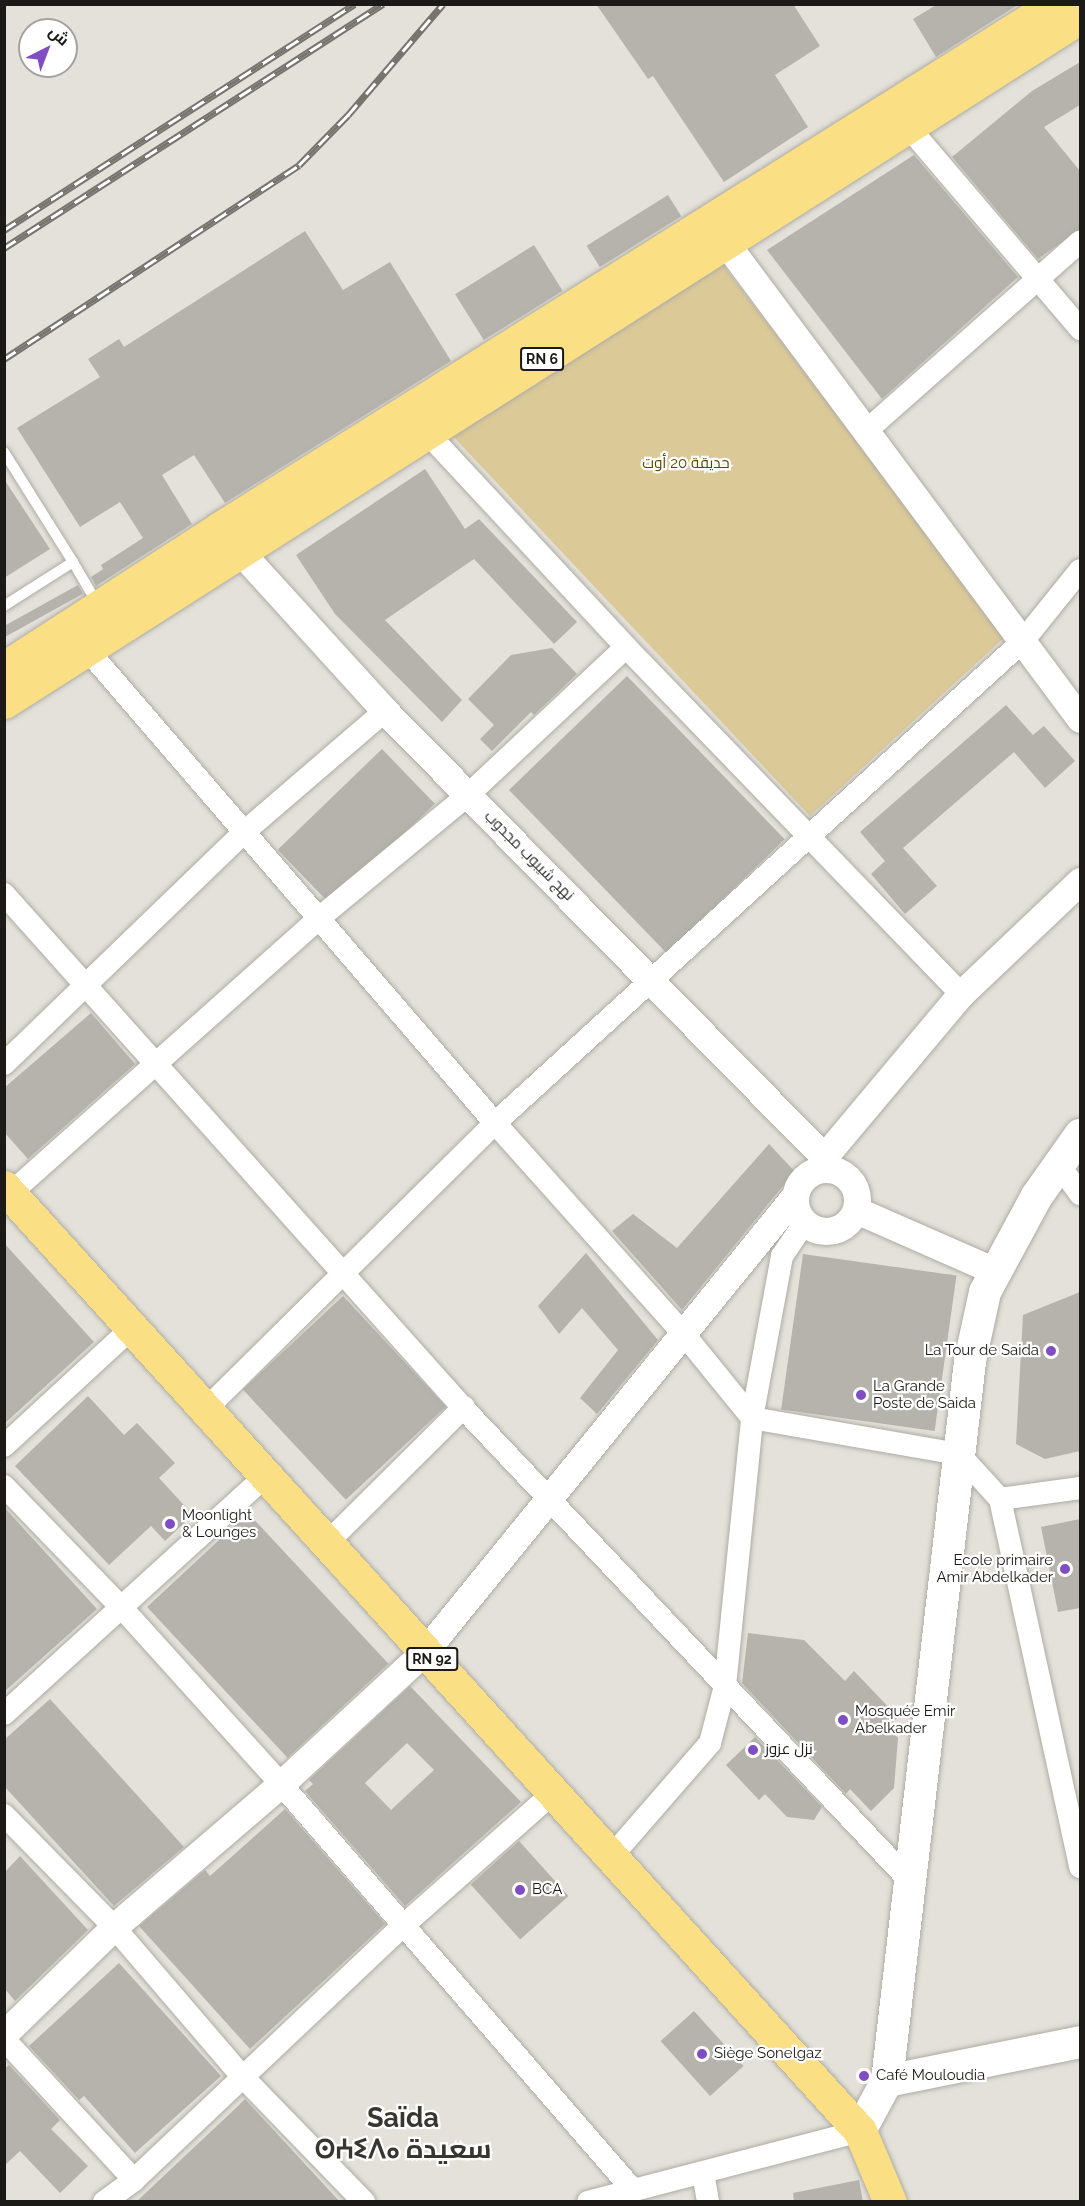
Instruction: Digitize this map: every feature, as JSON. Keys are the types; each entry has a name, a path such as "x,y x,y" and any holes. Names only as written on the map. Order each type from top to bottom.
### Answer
{"main road":[{"name":"RN 6","path":"900,117 1055,4"},
{"name":"RN 6","path":"4,702 77,638 229,539 900,117 1080,17"},
{"name":"RN 6","path":"4,668 77,638 100,607 229,539"},
{"path":"860,2131 887,2081 970,1361 985,1292 995,1271 1059,1165 1080,1135"},
{"name":"RN 92","path":"7,1193 206,1409 860,2131 890,2202"},
{"path":"887,2081 1080,2042"}],"street":[{"path":"900,117 1080,329"},
{"path":"718,232 1080,719"},
{"path":"866,431 1080,242"},
{"path":"416,422 807,837 961,994"},
{"name":"نهج شيبوب مجدوب","path":"229,539 385,711 652,978 823,1166"},
{"path":"206,1409 345,1274 495,1123 1023,641 1080,570"},
{"path":"77,638 495,1123 682,1333 752,1418 959,1454 1000,1499 1080,1867"},
{"path":"7,1193 158,1064 318,919 468,795 626,647"},
{"path":"4,1064 243,833 385,711"},
{"path":"4,2034 114,1927 281,1784 425,1651 547,1497 794,1197 801,1180 823,1166 961,994 1080,881"},
{"path":"4,894 464,1407 909,1881"},
{"path":"1059,1165 1080,1194"},
{"path":"794,1197 798,1215 812,1228 829,1231 848,1222 856,1210 857,1194 847,1177 823,1166"},
{"path":"856,1210 995,1271"},
{"path":"611,1857 711,1743 725,1686 752,1418 782,1256 805,1222"},
{"path":"756,1242 782,1256"},
{"path":"4,1446 132,1328"},
{"path":"327,1543 464,1407"},
{"path":"4,1714 266,1476"},
{"path":"4,1486 122,1608 281,1784 633,2190"},
{"path":"1000,1499 1080,1488"},
{"path":"104,2202 134,2180 241,2075 404,1925 553,1793"},
{"path":"4,1815 114,1927 241,2075 363,2202"},
{"path":"4,2039 134,2180"},
{"path":"588,2202 860,2131"},
{"path":"703,2173 708,2202"}],"lane":[{"path":"4,452 100,607"},
{"path":"4,606 73,562"}],"green space":[{"name":"حديقة 20 أوت","path":"721,262 1006,636 810,816 450,433"}],"building":[{"path":"596,4 793,4 820,46 775,75 808,127 724,182 653,76 648,79"},
{"path":"938,4 1019,4 936,57 913,19"},
{"path":"1080,62 1080,105 1044,127 1080,171 1080,229 1038,259 952,157 1032,91"},
{"path":"914,155 1018,277 882,399 767,250"},
{"path":"668,195 681,216 600,267 587,246"},
{"path":"305,231 343,290 390,262 451,361 225,503 194,455 162,475 192,524 96,586 91,577 103,569 101,565 143,538 120,502 80,527 17,428 100,377 88,359 119,339 124,347"},
{"path":"534,245 563,291 484,340 455,294"},
{"path":"425,469 465,529 479,519 577,622 554,644 474,559 385,620 462,700 442,722 335,614 296,555"},
{"path":"4,479 50,549 4,578"},
{"path":"78,585 83,594 6,636 4,626"},
{"path":"552,648 577,674 534,715 531,712 492,751 480,739 494,725 468,699 511,655"},
{"path":"627,676 785,839 667,953 509,790"},
{"path":"1006,705 1033,735 1044,726 1075,761 1045,788 1014,752 903,848 937,886 905,914 871,874 885,861 860,832"},
{"path":"382,749 435,804 330,904 278,850"},
{"path":"91,1013 135,1064 28,1159 4,1132 4,1088"},
{"path":"769,1144 799,1176 782,1187 682,1310 612,1231 633,1214 677,1248"},
{"path":"4,1243 94,1342 4,1424"},
{"path":"586,1253 658,1340 597,1414 580,1398 618,1350 582,1308 559,1334 538,1306"},
{"path":"803,1254 956,1276 935,1431 781,1409"},
{"name":"La Tour de Saida","path":"1080,1292 1080,1451 1045,1459 1016,1444 1023,1315"},
{"path":"343,1296 446,1406 346,1500 243,1389"},
{"path":"88,1396 124,1435 137,1423 175,1463 159,1478 193,1515 165,1541 151,1526 109,1565 15,1466"},
{"path":"4,1507 97,1609 4,1692"},
{"path":"248,1513 388,1664 288,1758 147,1607"},
{"name":"Ecole primaire Amir Abdelkader","path":"1080,1519 1080,1608 1058,1612 1041,1527"},
{"name":"Mosquée Emir Abelkader","path":"748,1633 804,1640 845,1681 854,1671 898,1717 888,1727 898,1738 894,1788 871,1811 850,1789 846,1794 742,1683"},
{"path":"410,1686 521,1802 405,1906 305,1791 313,1784 309,1780","holes":["407,1743 434,1770 391,1810 365,1783"]},
{"path":"50,1699 184,1847 114,1906 4,1786 4,1740"},
{"path":"755,1737 822,1807 814,1820 787,1817 765,1794 759,1800 726,1765"},
{"path":"285,1809 385,1924 250,2049 139,1926 205,1870 210,1876"},
{"name":"BCA","path":"519,1841 569,1896 520,1939 471,1884"},
{"path":"20,1856 88,1930 15,2001 4,1988 4,1873"},
{"path":"119,1963 221,2076 135,2153 84,2096 79,2100 29,2046"},
{"name":"Siège Sonelgaz","path":"694,2011 744,2066 710,2096 661,2041"},
{"path":"9,2065 60,2120 51,2129 88,2166 60,2193 20,2151 4,2166 4,2069"},
{"path":"245,2099 340,2202 136,2202 237,2107"},
{"path":"859,2180 863,2202 794,2202 793,2193"}],"railway":[{"path":"4,230 355,4"},
{"path":"4,248 383,4"},
{"path":"4,359 299,165 348,115 443,4"}],"place":[{"name":"La Tour de Saida","path":"1051,1351"},
{"name":"La Grande Poste de Saida","path":"861,1395"},
{"name":"Moonlight & Lounges","path":"170,1524"},
{"name":"Ecole primaire Amir Abdelkader","path":"1065,1569"},
{"name":"Mosquée Emir Abelkader","path":"843,1720"},
{"name":"نزل عزوز","path":"753,1750"},
{"name":"BCA","path":"520,1890"},
{"name":"Siège Sonelgaz","path":"702,2054"},
{"name":"Café Mouloudia","path":"864,2076"}],"district":[{"name":"Saïda ⵙⵄⵉⴷⴰ سعيدة","path":"403,2132"}]}
